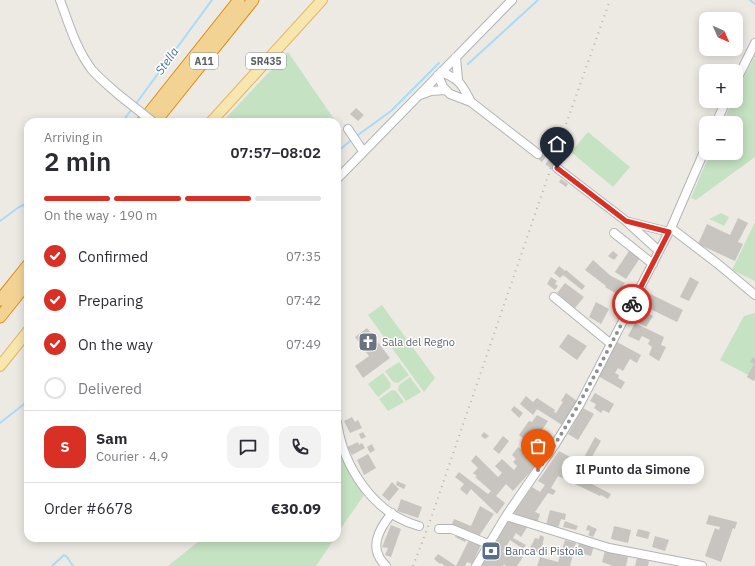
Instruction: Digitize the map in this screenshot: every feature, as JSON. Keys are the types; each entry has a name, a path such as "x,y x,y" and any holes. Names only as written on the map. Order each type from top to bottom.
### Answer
{"highway":[{"name":"A11","path":"145,118 239,0"},
{"name":"A11","path":"157,118 252,0"},
{"path":"0,300 24,270"},
{"path":"0,317 24,287"}],"main road":[{"name":"SR435","path":"215,118 322,0"},
{"path":"0,366 24,337"}],"street":[{"path":"60,0 73,37 88,64 102,81 149,118"},
{"path":"341,175 512,0"},
{"path":"743,67 755,43"},
{"path":"456,57 458,80"},
{"path":"440,73 452,76 458,80 471,102"},
{"path":"440,73 446,90 456,97 471,102 538,154"},
{"path":"416,97 431,91 446,90"},
{"path":"348,129 363,151"},
{"path":"476,566 488,544 557,442 580,404 660,251 700,160"},
{"path":"557,168 626,221 660,251"},
{"path":"626,221 670,230 718,264 755,295"},
{"path":"614,233 653,264"},
{"path":"554,297 611,344"},
{"path":"341,440 343,449 359,481 379,503 392,513 405,521 419,526"},
{"path":"386,566 378,556 376,547 381,530 392,513"},
{"path":"506,516 609,548 702,566"},
{"path":"439,529 452,529 488,544"}],"green space":[{"path":"288,52 333,118 226,118"},
{"path":"755,55 755,157 696,200 691,198 707,160 743,160 743,116 726,116 729,108 743,108 743,79"},
{"path":"588,132 630,167 613,187 571,152"},
{"path":"721,213 729,217 724,226 709,219"},
{"path":"755,222 755,281 732,270"},
{"path":"382,305 435,378 424,392 368,315"},
{"path":"755,313 754,381 747,377 748,375 720,360 744,316"},
{"path":"399,362 409,375 398,383 393,382 385,371"},
{"path":"383,373 391,384 390,388 378,397 368,384"},
{"path":"410,377 421,392 406,401 398,390 399,385"},
{"path":"392,390 396,391 404,402 388,411 379,399"},
{"path":"341,455 350,473 364,495 341,528"},
{"path":"198,542 332,542 316,566 168,566"}],"building":[{"path":"356,108 364,115 358,121 350,114"},
{"path":"561,179 568,184 566,187 559,182"},
{"path":"738,218 748,223 738,242 743,244 735,261 698,244 707,224 730,235"},
{"path":"613,251 618,255 614,260 608,256"},
{"path":"629,251 640,258 626,279 615,272"},
{"path":"593,260 611,276 625,283 617,294 605,287 606,286 585,270"},
{"path":"559,266 585,286 582,290 563,275 560,278 554,273"},
{"path":"551,277 557,281 555,284 558,286 555,290 547,284"},
{"path":"690,277 699,282 689,301 680,297"},
{"path":"565,283 584,297 575,308 557,293"},
{"path":"646,292 683,310 677,322 640,304"},
{"path":"596,302 609,309 601,324 589,317"},
{"path":"642,310 653,316 646,327 636,322"},
{"path":"635,323 664,337 661,345 666,347 659,361 649,355 652,347 648,344 650,340 642,336 639,341 628,336"},
{"path":"367,328 390,358 363,378 355,366 369,356 355,337"},
{"path":"568,334 587,346 577,360 559,347"},
{"path":"617,342 641,355 637,363 630,359 623,371 618,368 615,373 619,375 618,378 625,382 621,389 598,376"},
{"path":"753,357 755,358 754,381 747,377 754,364 750,362"},
{"path":"566,393 577,401 562,425 537,409 533,415 520,404 526,396 533,402 537,398 555,410 554,412 556,413 563,402 561,401"},
{"path":"595,393 614,404 609,413 603,410 601,413 594,408 596,404 590,401"},
{"path":"514,406 523,413 519,418 511,410"},
{"path":"583,408 594,414 578,440 568,434"},
{"path":"537,415 548,421 536,439 531,435 526,441 519,435 529,421 532,422"},
{"path":"352,417 355,422 358,420 362,428 350,433 344,421"},
{"path":"363,432 366,437 361,439 359,434"},
{"path":"484,432 489,436 485,439 481,436"},
{"path":"503,436 509,441 499,454 493,449"},
{"path":"595,437 601,441 589,462 591,464 589,469 595,473 592,479 583,474 585,469 581,467 579,470 564,463 561,468 611,494 608,499 558,476 551,488 556,491 553,495 548,493 535,512 540,514 537,524 512,516 532,487 540,492 545,485 538,481 559,451 581,463"},
{"path":"538,439 548,446 531,471 513,491 506,484 496,496 505,503 497,514 471,489 467,495 460,489 464,484 455,477 459,472 488,494 491,491 475,477 477,476 473,473 478,468 471,461 476,455 498,477 502,473 495,466 502,459 514,470 517,466 513,462 516,459 512,455 518,447 526,453 531,446 532,448"},
{"path":"358,442 359,445 362,443 365,448 352,455 347,447"},
{"path":"372,444 375,450 370,453 367,447"},
{"path":"368,454 376,468 364,475 357,460"},
{"path":"397,481 406,485 404,489 396,485"},
{"path":"392,482 399,489 389,501 382,495"},
{"path":"401,499 422,507 418,518 397,511"},
{"path":"480,506 494,514 479,536 451,526 454,519 471,526"},
{"path":"550,510 566,514 565,520 561,519 558,528 546,525"},
{"path":"709,515 737,522 735,529 733,528 721,562 705,556 715,528 719,530 720,527 706,524"},
{"path":"509,519 528,526 521,537 516,533 513,538 526,545 523,549 510,540 503,552 509,556 512,550 523,557 517,566 506,566 504,564 503,566 482,566"},
{"path":"565,521 578,526 576,530 563,527"},
{"path":"391,525 401,529 391,557 385,555 388,548 382,547"},
{"path":"588,525 597,529 593,537 588,535 590,531 586,530"},
{"path":"614,526 631,530 628,543 611,539"},
{"path":"638,529 650,532 648,539 636,536"},
{"path":"458,533 468,537 465,542 455,537"},
{"path":"540,535 544,537 541,553 529,550 535,538 539,539"},
{"path":"655,536 669,540 665,551 652,547"},
{"path":"469,540 481,545 472,564 467,562 465,566 456,566"},
{"path":"565,540 576,543 570,566 537,566 540,557 558,562"},
{"path":"580,541 594,546 591,556 580,553 582,548 578,547"},
{"path":"605,551 628,557 626,566 613,566 602,562"},
{"path":"438,554 456,566 445,566 441,563 440,564 434,559"},
{"path":"637,558 649,561 648,566 635,566"}],"waterway":[{"name":"Stella","path":"135,105 212,0"},
{"path":"468,64 538,0"},
{"path":"750,0 755,4"},
{"path":"358,135 391,111 439,63"},
{"name":"Stella","path":"125,118 132,109"},
{"path":"341,149 350,141"},
{"name":"Stella","path":"0,221 24,205"},
{"path":"0,423 24,404"},
{"path":"52,566 64,555 73,566"}],"tunnel":[{"path":"538,154 557,168"}],"railway":[{"path":"413,566 428,527 610,0"}],"way so far":[{"path":"538,470 580,404 632,304"}],"place":[{"name":"Sala del Regno","path":"368,342"},
{"name":"Il Punto da Simone","path":"538,470"},
{"name":"Banca di Pistoia","path":"491,551"}],"route":[{"path":"557,168 626,221 669,232 632,304"}]}
